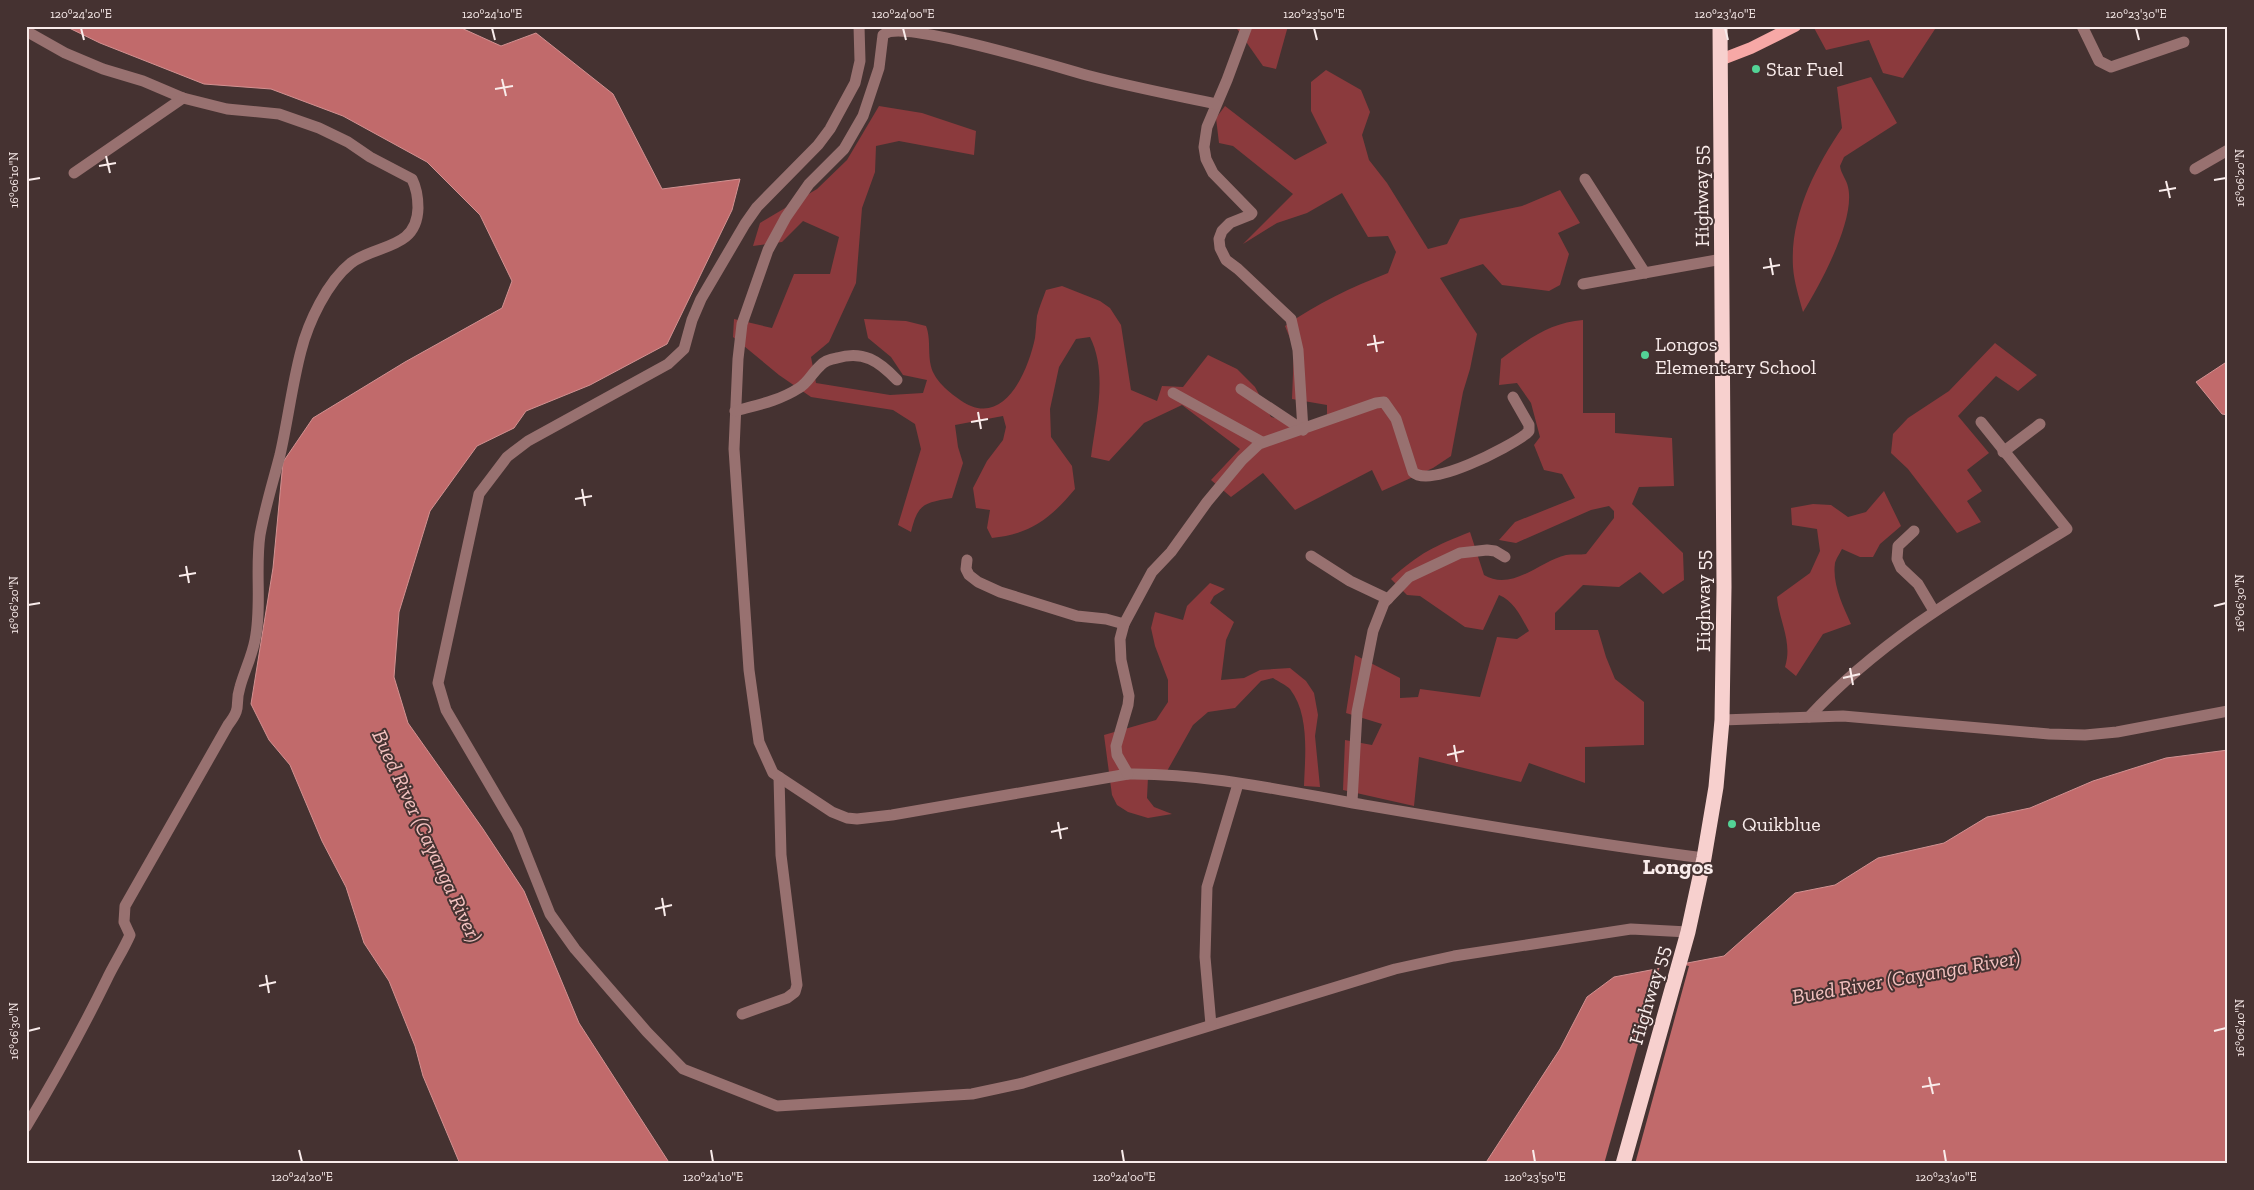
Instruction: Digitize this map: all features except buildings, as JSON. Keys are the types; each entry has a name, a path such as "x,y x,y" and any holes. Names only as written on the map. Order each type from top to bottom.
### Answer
{"highway":[{"name":"Highway 55","path":"1623,1164 1688,932 1704,858 1716,787 1722,720 1724,587 1720,26"}],"main road":[{"path":"1720,60 1751,48 1796,26"}],"street":[{"path":"859,26 860,61 855,83 838,115 818,145 757,206 745,224 701,299 692,320 684,349 668,364 528,441 507,457 479,494 438,684 446,710 517,831 550,914 575,949 647,1032 683,1069 777,1106 972,1094 1022,1083 1394,969 1454,956 1631,929 1688,932"},
{"path":"1247,26 1207,127 1206,159 1213,173 1252,214 1230,223 1222,231 1219,239 1220,248 1226,260 1244,274 1291,319 1298,350 1303,430"},
{"path":"2082,26 2099,61 2111,67 2184,42"},
{"path":"1216,104 1089,76 988,47 899,29 883,35 879,68 863,116 844,149 809,184 786,218 768,250 742,324 734,449 737,523 745,607 748,670 759,742 768,766 779,777 832,812 847,818 856,819 892,815 1128,774 1162,774 1352,802 1572,840 1704,858"},
{"path":"26,1128 82,1031 108,976 124,949 130,935 124,922 125,906 228,725 237,714 239,689 255,642 259,595 260,538 269,490 280,455 301,350 317,308 335,281 351,263 399,241 412,232 418,222 418,197 412,179 400,171 370,157 348,142 319,128 280,114 227,109 184,98 143,81 103,69 29,37"},
{"path":"74,173 184,98"},
{"path":"2195,169 2228,150"},
{"path":"1585,179 1645,273"},
{"path":"1582,284 1722,259"},
{"path":"735,411 788,395 806,384 824,362 844,356 855,354 869,358 897,380"},
{"path":"1241,389 1303,430"},
{"path":"1173,393 1262,442"},
{"path":"1128,774 1117,755 1116,746 1129,696 1120,652 1120,639 1124,624 1152,572 1171,552 1207,502 1242,460 1262,442 1303,430 1376,403 1384,402 1396,419 1413,472 1420,477 1430,477 1484,459 1526,434 1529,431 1529,425 1513,397"},
{"path":"1809,717 1862,665 1906,630 2067,529 2003,452 1981,422"},
{"path":"2003,452 2040,424"},
{"path":"1914,531 1898,546 1897,559 1902,568 1918,584 1934,611"},
{"path":"1352,802 1357,712 1373,631 1379,614 1388,599 1409,577 1460,553 1487,550 1495,551 1505,557"},
{"path":"1311,556 1350,581 1388,599"},
{"path":"967,560 966,569 969,575 978,582 1000,592 1077,616 1106,619 1124,624"},
{"path":"1722,720 1843,716 2049,734 2085,734 2117,732 2228,711"},
{"path":"742,1014 787,998 795,992 797,985 781,855 779,777"},
{"path":"1211,1025 1205,957 1206,887 1238,784"}],"shaded area":[{"path":"1235,26 1288,26 1276,69 1263,66"},
{"path":"1813,26 1937,26 1903,78 1883,73 1869,40 1826,50"},
{"path":"1326,70 1361,90 1370,112 1362,135 1369,160 1387,183 1428,249 1447,244 1460,219 1522,206 1560,190 1580,223 1558,233 1569,254 1560,285 1549,291 1502,285 1483,264 1440,278 1477,334 1463,392 1451,456 1433,468 1382,491 1372,470 1295,510 1263,473 1231,497 1211,480 1240,449 1182,405 1144,423 1109,461 1091,457 1098,411 1100,381 1095,351 1090,337 1076,339 1059,367 1050,409 1051,437 1072,466 1075,489 1066,499 1039,523 1018,533 992,538 987,528 990,510 976,508 973,488 987,461 1003,440 1006,427 1003,416 955,425 958,447 963,463 952,498 935,501 924,506 916,515 911,532 898,525 921,449 915,424 893,410 811,397 779,375 733,337 734,319 772,328 794,274 830,274 839,237 803,221 782,242 753,246 760,223 817,189 847,160 879,106 922,113 976,131 974,155 899,141 876,146 875,172 862,208 856,283 829,342 811,357 816,383 890,395 923,393 927,380 903,375 891,357 868,338 864,319 906,321 926,326 932,368 934,374 945,388 955,397 971,406 984,409 996,406 1006,399 1015,388 1028,363 1035,338 1037,316 1046,290 1062,286 1100,301 1110,308 1121,325 1131,390 1157,401 1162,386 1183,387 1208,355 1237,369 1255,387 1271,417 1306,425 1327,418 1327,405 1292,399 1294,348 1285,326 1335,296 1388,273 1396,252 1388,236 1368,237 1342,193 1307,213 1277,223 1243,244 1293,194 1233,146 1219,143 1216,118 1225,106 1295,160 1327,143 1311,111 1311,82"},
{"path":"1871,77 1897,123 1844,157 1840,166 1848,187 1847,216 1827,269 1803,312 1793,267 1793,248 1800,211 1814,176 1842,128 1837,87"},
{"path":"1583,320 1583,413 1615,413 1615,433 1672,438 1674,486 1639,487 1632,504 1683,553 1684,580 1663,594 1640,572 1619,587 1583,585 1555,613 1555,630 1598,630 1615,679 1644,702 1644,745 1585,747 1585,783 1529,763 1521,782 1419,757 1414,806 1343,790 1345,740 1372,745 1382,724 1346,713 1355,655 1400,678 1400,698 1418,697 1420,689 1480,697 1497,637 1517,639 1529,631 1513,605 1499,595 1483,630 1465,627 1420,596 1407,595 1391,579 1428,551 1470,532 1484,575 1494,579 1505,580 1515,578 1556,558 1566,555 1586,554 1614,518 1614,511 1609,506 1591,510 1516,543 1499,540 1515,522 1575,498 1562,474 1544,470 1534,445 1540,437 1531,403 1517,383 1499,385 1501,359 1550,328 1571,321"},
{"path":"1995,343 2037,375 2018,391 1996,376 1958,416 1989,453 1967,470 1982,491 1967,501 1981,522 1957,533 1908,469 1891,453 1893,434 1908,418 1949,391"},
{"path":"1884,491 1901,526 1880,544 1873,557 1860,557 1842,549 1835,563 1834,571 1839,595 1851,624 1823,634 1796,676 1785,667 1787,640 1777,597 1810,573 1820,551 1817,529 1792,525 1791,508 1813,504 1831,505 1848,517 1866,512"},
{"path":"1210,583 1225,589 1214,596 1210,603 1234,622 1226,640 1221,680 1244,678 1260,670 1290,668 1306,681 1314,693 1318,715 1315,736 1320,787 1304,786 1305,736 1301,711 1290,689 1273,678 1261,681 1235,708 1208,712 1193,725 1162,780 1148,777 1147,798 1154,807 1172,814 1148,818 1128,812 1117,805 1112,795 1104,735 1156,720 1168,702 1168,680 1155,646 1151,628 1155,612 1183,620 1187,606"}],"water":[{"name":"Bued River (Cayanga River)","path":"65,26 457,26 501,46 536,33 613,94 662,189 740,179 732,210 667,344 590,385 526,411 514,428 477,446 430,511 399,612 394,677 408,723 524,891 579,1023 670,1164 460,1164 423,1076 415,1046 389,981 364,943 346,887 322,841 290,765 269,740 251,704 273,568 283,462 313,418 405,362 502,308 512,281 480,215 427,162 343,116 271,89 204,84 100,43"},
{"path":"2228,361 2228,415 2222,414 2196,382"},
{"name":"Bued River (Cayanga River)","path":"2228,750 2228,1164 1485,1164 1560,1049 1587,997 1614,977 1724,956 1795,893 1835,885 1878,858 1944,843 1987,817 2030,808 2093,781 2166,758"}],"pier":[{"path":"1677,963 1689,966 1635,1164 1604,1164 1660,966"}],"place":[{"name":"Star Fuel","path":"1756,69"},
{"name":"Longos Elementary School","path":"1645,355"},
{"name":"Quikblue","path":"1732,824"}],"district":[{"name":"Longos","path":"1678,866"}]}
